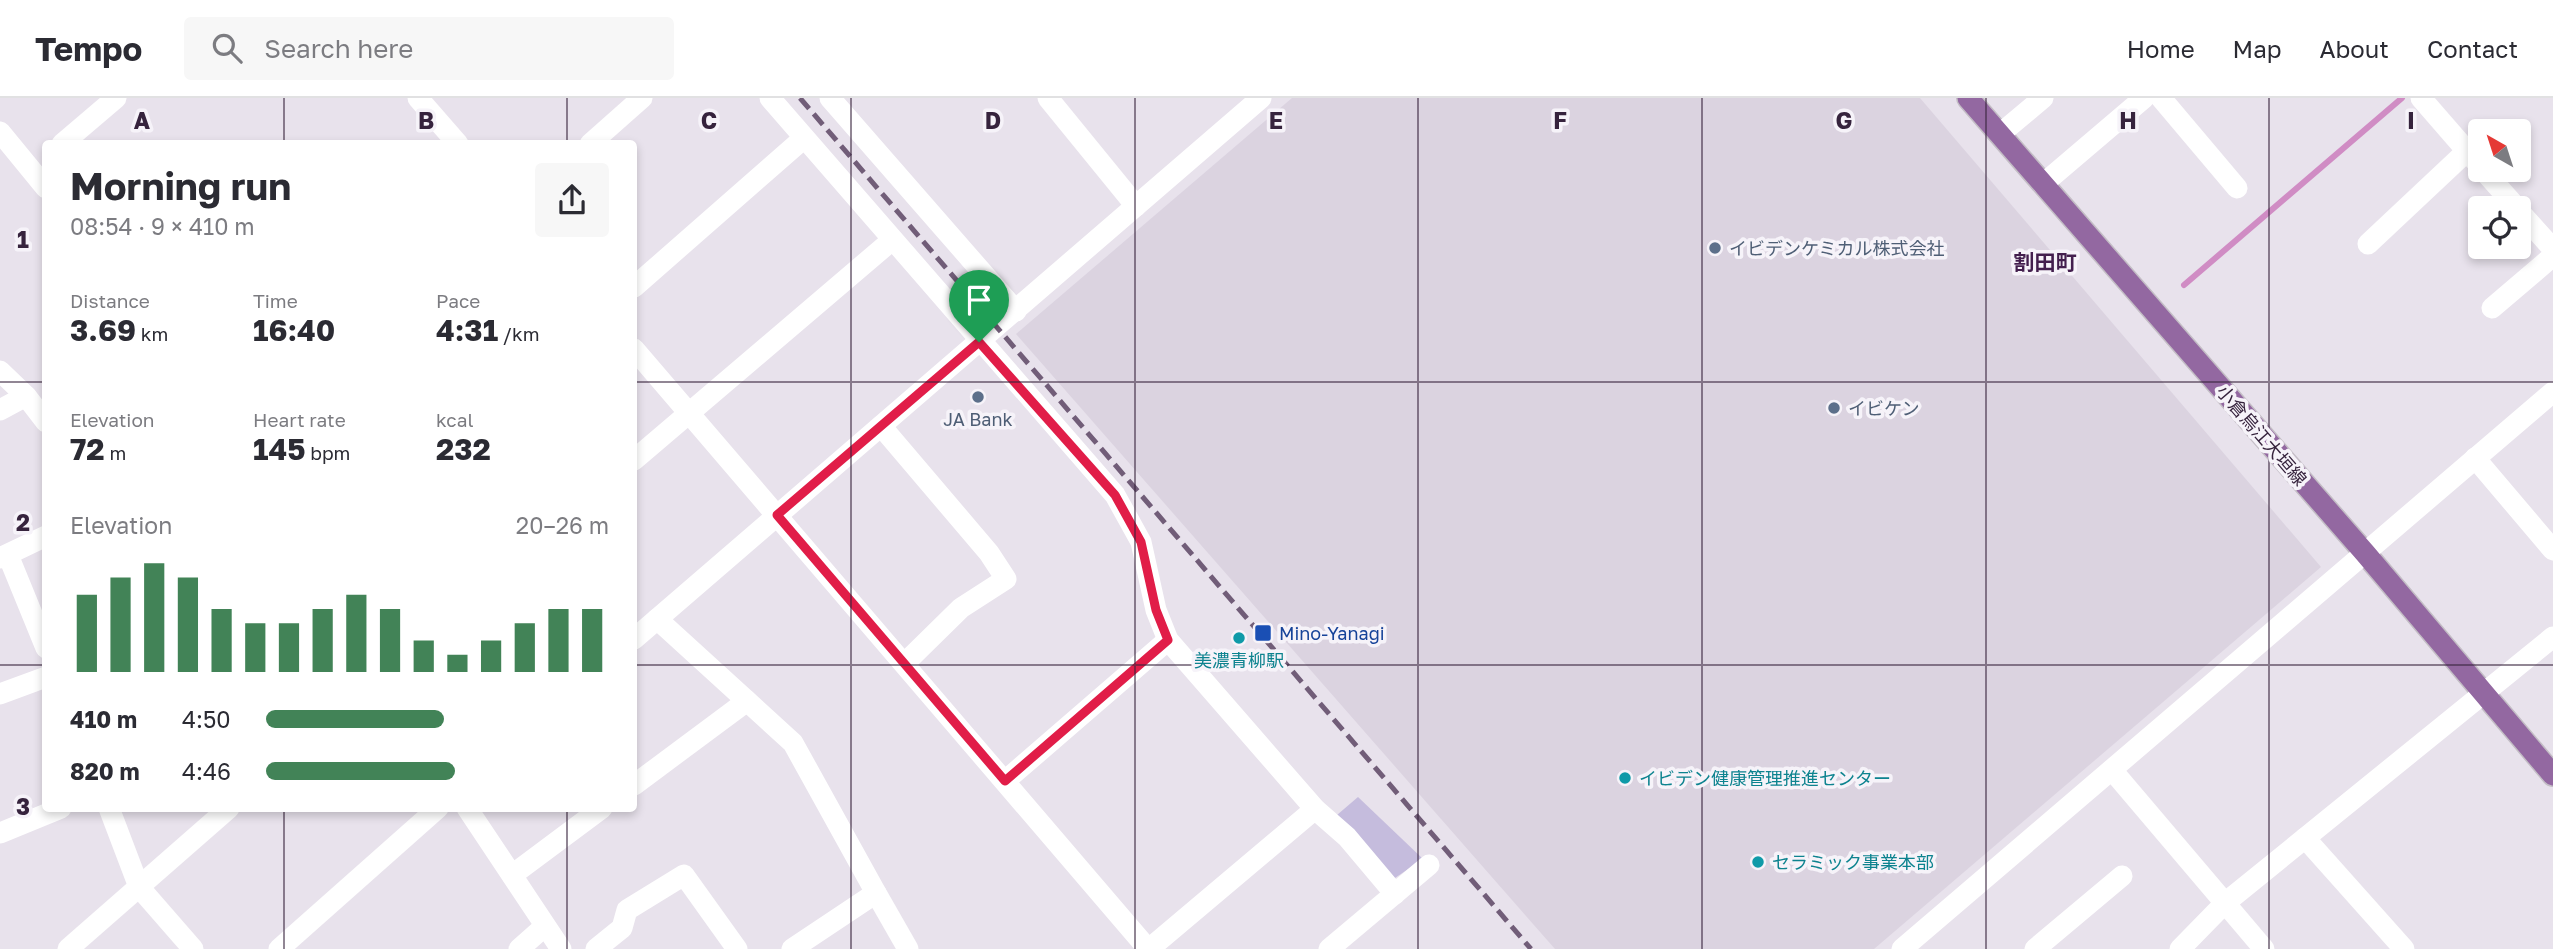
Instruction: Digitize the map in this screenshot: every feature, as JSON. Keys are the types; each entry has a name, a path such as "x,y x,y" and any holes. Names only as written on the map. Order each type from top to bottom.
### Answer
{"main road":[{"name":"小倉烏江大垣線","path":"1968,98 2365,552 2553,775"}],"street":[{"path":"67,140 116,98"},
{"path":"418,98 455,140"},
{"path":"595,140 642,98"},
{"path":"770,98 891,241 1115,495 1141,542 1156,610 1168,640 1315,809 1347,837 1395,894"},
{"path":"637,636 1261,98"},
{"path":"2000,134 2043,98"},
{"path":"2043,184 2144,98"},
{"path":"2161,98 2237,188"},
{"path":"2421,98 2468,152"},
{"path":"1051,99 1136,206"},
{"path":"840,102 1016,310"},
{"path":"2,138 38,164"},
{"path":"637,284 804,138"},
{"path":"2368,244 2468,162"},
{"path":"2494,182 2506,196"},
{"path":"2531,224 2553,249"},
{"path":"637,457 891,241"},
{"path":"2492,308 2553,256"},
{"path":"637,353 1149,949 1315,809"},
{"path":"0,372 26,396 42,417"},
{"path":"1907,948 2553,391"},
{"path":"0,410 26,396"},
{"path":"881,426 989,553 1006,579 961,608 905,663"},
{"path":"2474,458 2553,550"},
{"path":"42,538 4,557 42,639"},
{"path":"657,619 793,743 908,949"},
{"path":"2180,949 2225,903 2553,637"},
{"path":"1005,781 1168,640"},
{"path":"0,694 42,678"},
{"path":"637,783 747,702"},
{"path":"2112,770 2264,949"},
{"path":"0,833 51,812"},
{"path":"111,812 139,887 193,949"},
{"path":"68,949 224,812"},
{"path":"279,949 434,812"},
{"path":"470,812 561,949"},
{"path":"512,875 597,812"},
{"path":"2305,838 2403,949"},
{"path":"1329,949 1429,865"},
{"path":"596,949 622,928 626,911 684,875 737,949"},
{"path":"2038,948 2122,877"},
{"path":"792,949 876,893"},
{"path":"519,949 545,926"}],"shaded area":[{"path":"1292,98 1920,98 2321,567 1874,949 1555,949 1016,334"},
{"path":"1358,797 1423,859 1392,880 1337,815"}],"waterway":[{"path":"2184,285 2402,98"}],"railway":[{"path":"800,98 1531,949"}],"place":[{"name":"イビデンケミカル株式会社","path":"1715,248"},
{"name":"JA Bank","path":"978,397"},
{"name":"イビケン","path":"1834,408"},
{"name":"Mino-Yanagi","path":"1263,633"},
{"name":"美濃青柳駅","path":"1239,638"},
{"name":"イビデン健康管理推進センター","path":"1625,778"},
{"name":"セラミック事業本部","path":"1758,862"}],"district":[{"name":"割田町","path":"2045,262"}],"route":[{"path":"979,342 1115,495 1141,542 1156,610 1168,640 1005,781 777,515 979,342"}]}
